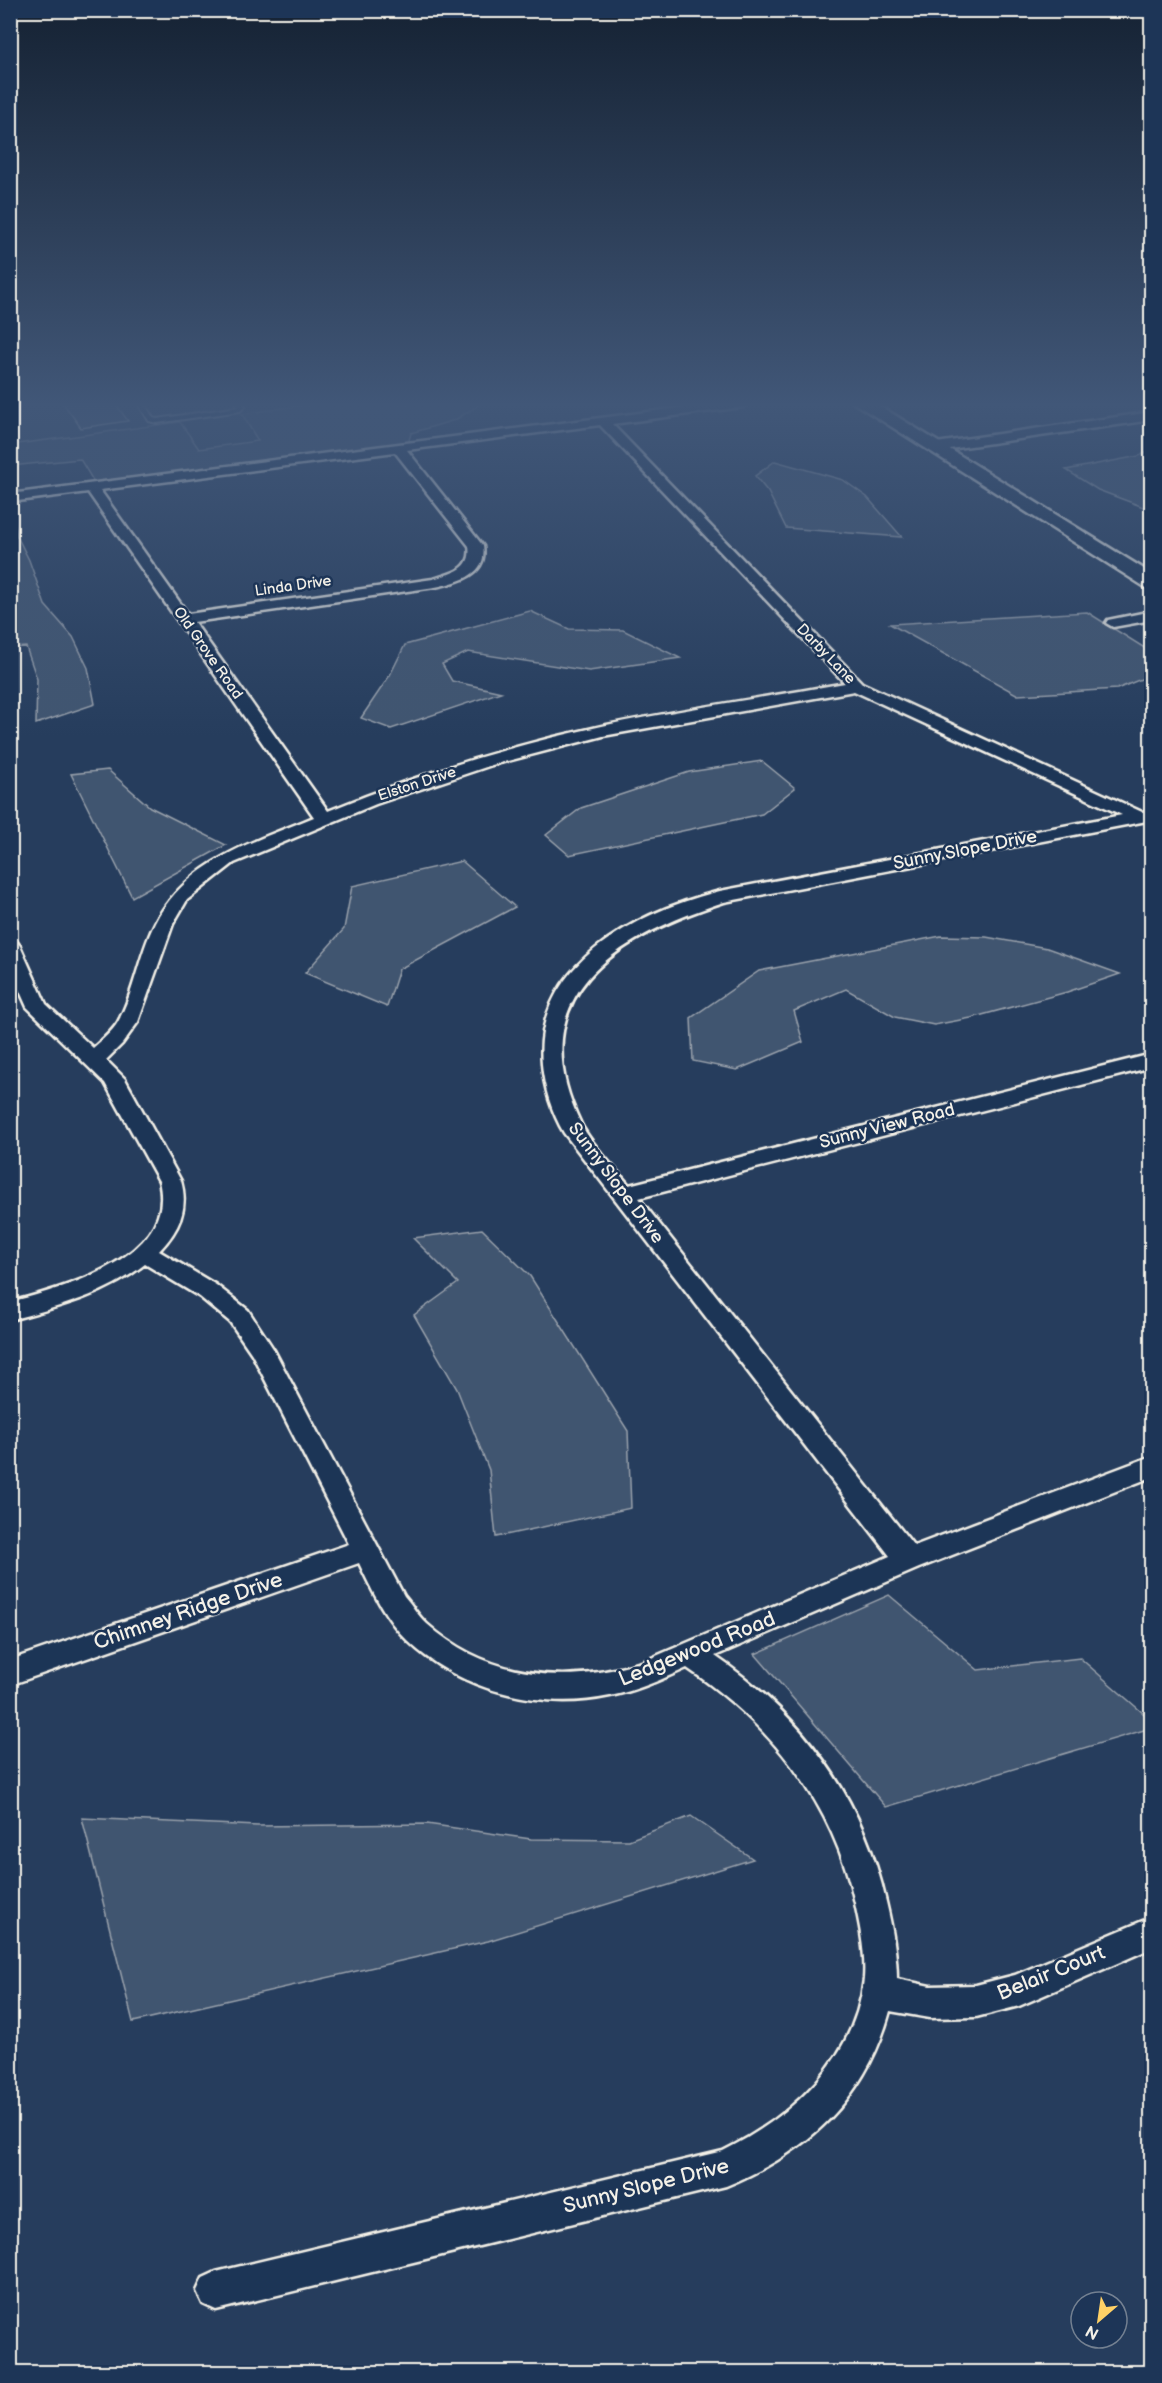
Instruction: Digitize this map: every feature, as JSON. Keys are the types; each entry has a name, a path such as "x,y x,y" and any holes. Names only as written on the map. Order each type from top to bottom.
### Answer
{"main road":[{"path":"1043,514 1152,583"}],"street":[{"name":"Old Grove Road","path":"110,514 324,818"},
{"name":"Linda Drive","path":"184,619 435,583 469,570 478,558 476,546 451,514"},
{"name":"Darby Lane","path":"692,514 856,686 1146,816"},
{"path":"1113,623 1152,615"},
{"name":"Elston Drive","path":"94,1059 115,1040 128,1022 164,924 180,897 228,859 370,800 486,761 602,730 856,686"},
{"name":"Sunny Slope Drive","path":"909,1560 572,1128 557,1098 550,1068 550,1038 558,1010 578,976 609,946 656,919 720,897 1146,816"},
{"path":"10,945 36,1007 55,1027 114,1079 170,1181 174,1199 166,1229 145,1253 127,1268 69,1296 10,1311"},
{"name":"Sunny View Road","path":"623,1194 1152,1060"},
{"name":"Ledgewood Road","path":"145,1253 208,1291 239,1316 262,1350 394,1604 417,1632 446,1656 482,1674 523,1685 565,1688 608,1684 648,1672 909,1560 1152,1466"},
{"name":"Chimney Ridge Drive","path":"10,1673 366,1549"},
{"name":"Sunny Slope Drive","path":"216,2291 702,2174 735,2164 762,2151 807,2118 842,2077 867,2030 880,1979 877,1935 869,1894 858,1856 824,1785 802,1754 758,1705 722,1676 689,1654"},
{"name":"Belair Court","path":"878,1992 930,2002 976,2001 1019,1990 1058,1971 1152,1932"}],"shaded area":[{"path":"11,514 13,514 17,536 29,560 45,605 73,637 88,668 95,704 36,724 37,679 26,647 11,648"},
{"path":"779,514 882,514 902,537 786,528"},
{"path":"530,611 569,629 623,630 680,658 589,671 468,652 442,664 452,681 501,692 391,729 361,718 390,675 405,645"},
{"path":"1087,612 1151,652 1151,675 1117,689 1018,695 890,624"},
{"path":"762,761 795,788 762,814 569,855 546,835 581,808 689,772"},
{"path":"108,770 150,807 226,845 132,897 71,774"},
{"path":"462,861 515,907 399,969 387,1007 305,973 344,929 352,886"},
{"path":"941,936 986,937 1047,948 1120,974 1067,992 971,1018 934,1025 895,1017 846,989 794,1011 803,1042 737,1070 693,1061 691,1018 759,971"},
{"path":"482,1229 530,1276 628,1431 631,1508 496,1537 489,1470 457,1389 414,1315 458,1283 413,1238"},
{"path":"889,1595 978,1670 1080,1658 1151,1720 1151,1728 886,1807 755,1654"},
{"path":"691,1816 753,1859 488,1941 133,2022 82,1818 258,1826 427,1824 531,1839 629,1840"}]}
